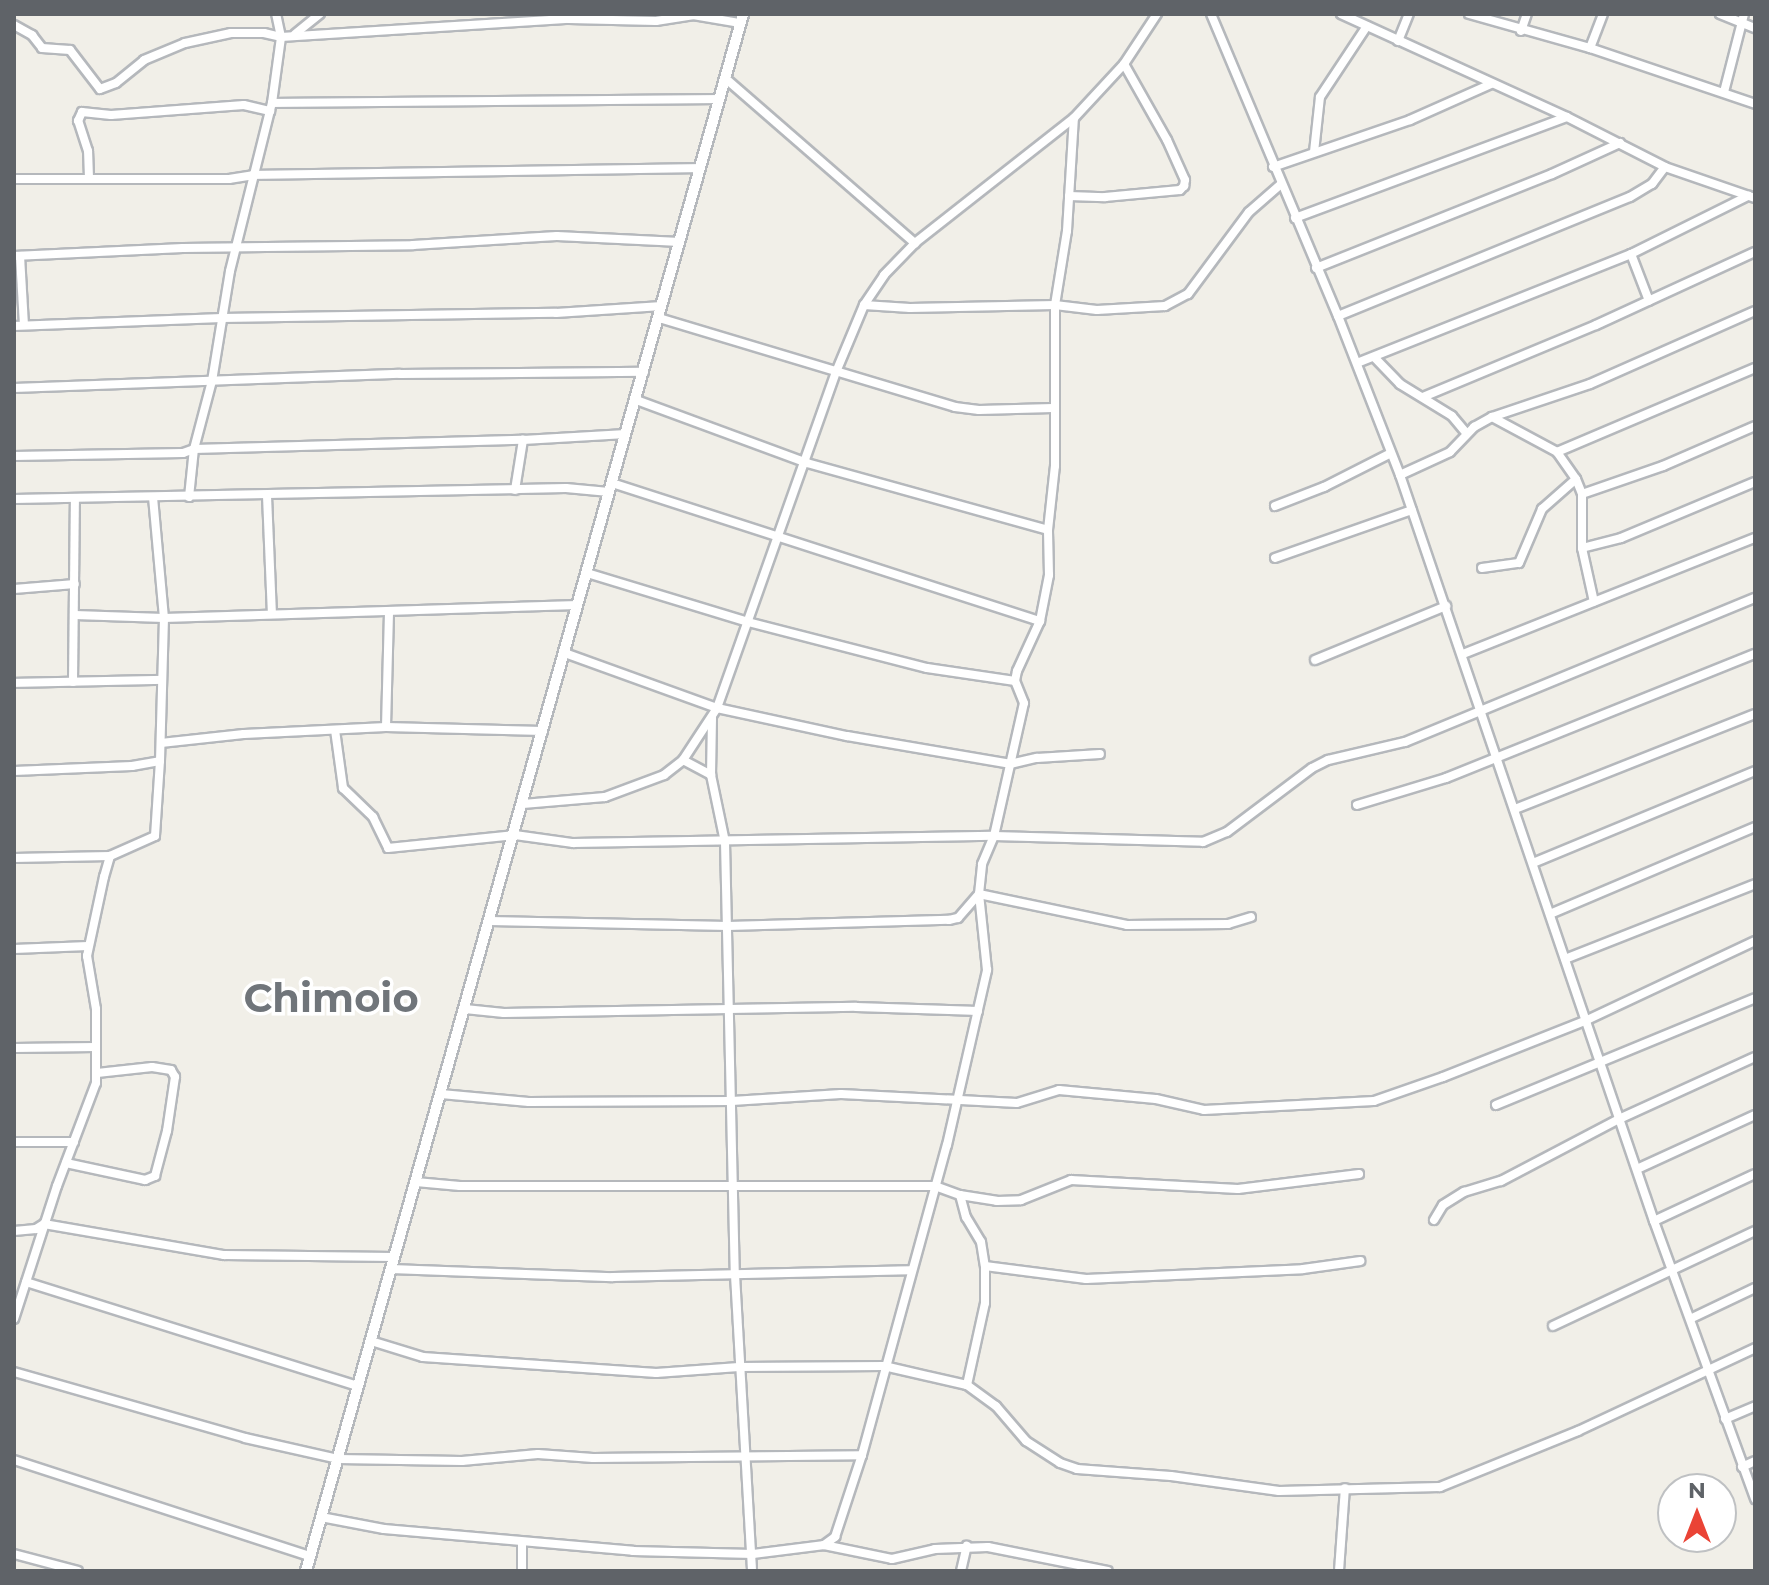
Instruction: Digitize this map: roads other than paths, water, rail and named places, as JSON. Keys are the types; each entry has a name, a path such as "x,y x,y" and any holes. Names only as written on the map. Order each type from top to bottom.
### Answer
{"street":[{"path":"189,497 194,449 212,381 222,318 253,175 271,107 281,37 276,14"},
{"path":"294,35 320,14"},
{"path":"523,804 615,795 664,775 683,760 717,708 807,463 836,372 864,305 884,275 915,243 1074,118 1124,64 1157,14"},
{"path":"1211,14 1338,316 1400,475 1654,1221 1692,1318 1755,1499"},
{"path":"1341,14 1567,117 1665,167 1752,197"},
{"path":"1398,41 1409,14"},
{"path":"1469,14 1590,48 1755,104"},
{"path":"1521,31 1527,14"},
{"path":"1590,48 1603,14"},
{"path":"1720,14 1743,18 1755,28"},
{"path":"14,25 32,35 42,48 70,50 100,89 116,83 144,60 185,43 248,32 281,37 578,19 656,21 693,15 742,18 306,1571"},
{"path":"1724,92 1743,18"},
{"path":"1314,152 1320,97 1367,26"},
{"path":"1069,196 1105,197 1180,190 1184,186 1185,180 1167,140 1124,64"},
{"path":"725,78 915,243"},
{"path":"1273,167 1410,120 1491,84"},
{"path":"89,178 88,151 78,121 82,112 111,115 244,105 719,99"},
{"path":"1295,218 1567,117"},
{"path":"824,1545 835,1537 842,1522 862,1455 935,1186 987,970 979,894 982,864 994,836 1024,703 1015,681 1040,621 1049,575 1048,530 1055,466 1055,305 1069,196 1074,118"},
{"path":"1316,268 1552,174 1620,143"},
{"path":"1338,316 1630,197 1652,184 1665,167"},
{"path":"14,179 229,179 253,175 700,168"},
{"path":"864,305 910,308 1055,305 1097,310 1165,306 1188,294 1249,212 1281,184"},
{"path":"1357,363 1631,254 1752,197"},
{"path":"680,242 557,236 413,245 17,256 19,326 222,318 660,312 836,372 955,407 979,410 1053,408"},
{"path":"1423,397 1649,301 1755,252"},
{"path":"1631,254 1649,301"},
{"path":"1400,475 1450,452 1467,434 1492,417 1590,384 1755,311"},
{"path":"1375,358 1400,384 1452,416 1467,434"},
{"path":"1557,452 1755,368"},
{"path":"14,388 644,372"},
{"path":"636,400 807,463 1048,530"},
{"path":"1492,417 1557,452 1576,479 1582,494 1582,548 1594,602"},
{"path":"1582,494 1663,466 1755,426"},
{"path":"14,456 183,453 194,449 523,440 626,434"},
{"path":"515,490 523,440"},
{"path":"1275,506 1324,487 1391,453"},
{"path":"1482,568 1519,563 1542,509 1576,479"},
{"path":"1582,548 1621,538 1755,482"},
{"path":"14,499 610,487 1040,621"},
{"path":"267,496 272,614"},
{"path":"73,682 75,498"},
{"path":"14,858 110,856 155,836 164,618 153,498"},
{"path":"1275,558 1412,510"},
{"path":"1463,654 1755,538"},
{"path":"587,573 748,622 927,668 1015,681"},
{"path":"14,589 75,584"},
{"path":"335,730 343,788 373,817 388,848 515,835 573,843 994,836 1188,842 1215,839 1312,768 1328,760 1405,742 1755,598"},
{"path":"75,615 164,618 578,605"},
{"path":"1315,660 1446,606"},
{"path":"386,727 389,611"},
{"path":"565,653 717,708 847,736 1010,764 1037,758 1100,754"},
{"path":"1357,805 1446,778 1497,754 1607,716 1755,654"},
{"path":"14,683 162,680"},
{"path":"1515,809 1755,714"},
{"path":"712,718 711,775 725,842 735,1275 752,1571"},
{"path":"161,743 386,727 543,731"},
{"path":"683,760 711,775"},
{"path":"14,771 132,766 160,761"},
{"path":"1533,863 1755,771"},
{"path":"1550,914 1755,827"},
{"path":"14,1319 97,1073 96,1009 88,946 110,856"},
{"path":"1565,959 1755,884"},
{"path":"979,894 1127,925 1228,924 1251,917"},
{"path":"490,921 728,926 949,920 958,918 979,894"},
{"path":"441,1094 529,1102 732,1101 841,1094 1029,1102 1045,1093 1059,1090 1156,1099 1204,1110 1374,1101 1587,1020 1755,941"},
{"path":"14,949 88,946"},
{"path":"1496,1105 1755,998"},
{"path":"465,1009 517,1013 728,1009 978,1011"},
{"path":"14,1048 96,1047"},
{"path":"1434,1220 1443,1205 1464,1192 1501,1181 1619,1119 1755,1057"},
{"path":"66,1163 145,1180 155,1176 167,1131 175,1077 171,1070 152,1067 97,1073"},
{"path":"1637,1169 1755,1115"},
{"path":"14,1142 74,1142"},
{"path":"416,1182 460,1186 935,1186 960,1195 997,1201 1021,1200 1071,1180 1238,1189 1359,1174"},
{"path":"1654,1221 1755,1174"},
{"path":"960,1195 966,1217 981,1242 985,1266 985,1303 967,1385"},
{"path":"14,1231 36,1229 44,1224 224,1255 394,1257"},
{"path":"1553,1326 1755,1231"},
{"path":"985,1266 1042,1276 1086,1279 1303,1269 1360,1261"},
{"path":"391,1269 536,1276 911,1270"},
{"path":"26,1282 358,1386"},
{"path":"1692,1318 1755,1288"},
{"path":"371,1341 423,1357 656,1373 739,1367 884,1366 967,1385 996,1406 1026,1441 1060,1463 1077,1469 1171,1476 1279,1491 1440,1487 1578,1431 1755,1348"},
{"path":"14,1372 245,1438 338,1459 462,1461 538,1454 593,1458 862,1455"},
{"path":"1725,1419 1755,1406"},
{"path":"14,1460 310,1556"},
{"path":"1742,1467 1755,1461"},
{"path":"1339,1571 1345,1488"},
{"path":"321,1517 384,1529 633,1551 753,1554 824,1545 892,1559 935,1549 967,1546 1108,1571"},
{"path":"522,1543 522,1571"},
{"path":"961,1571 967,1546"},
{"path":"14,1554 78,1571"}],"district":[{"name":"Chimoio","path":"331,998"}]}
